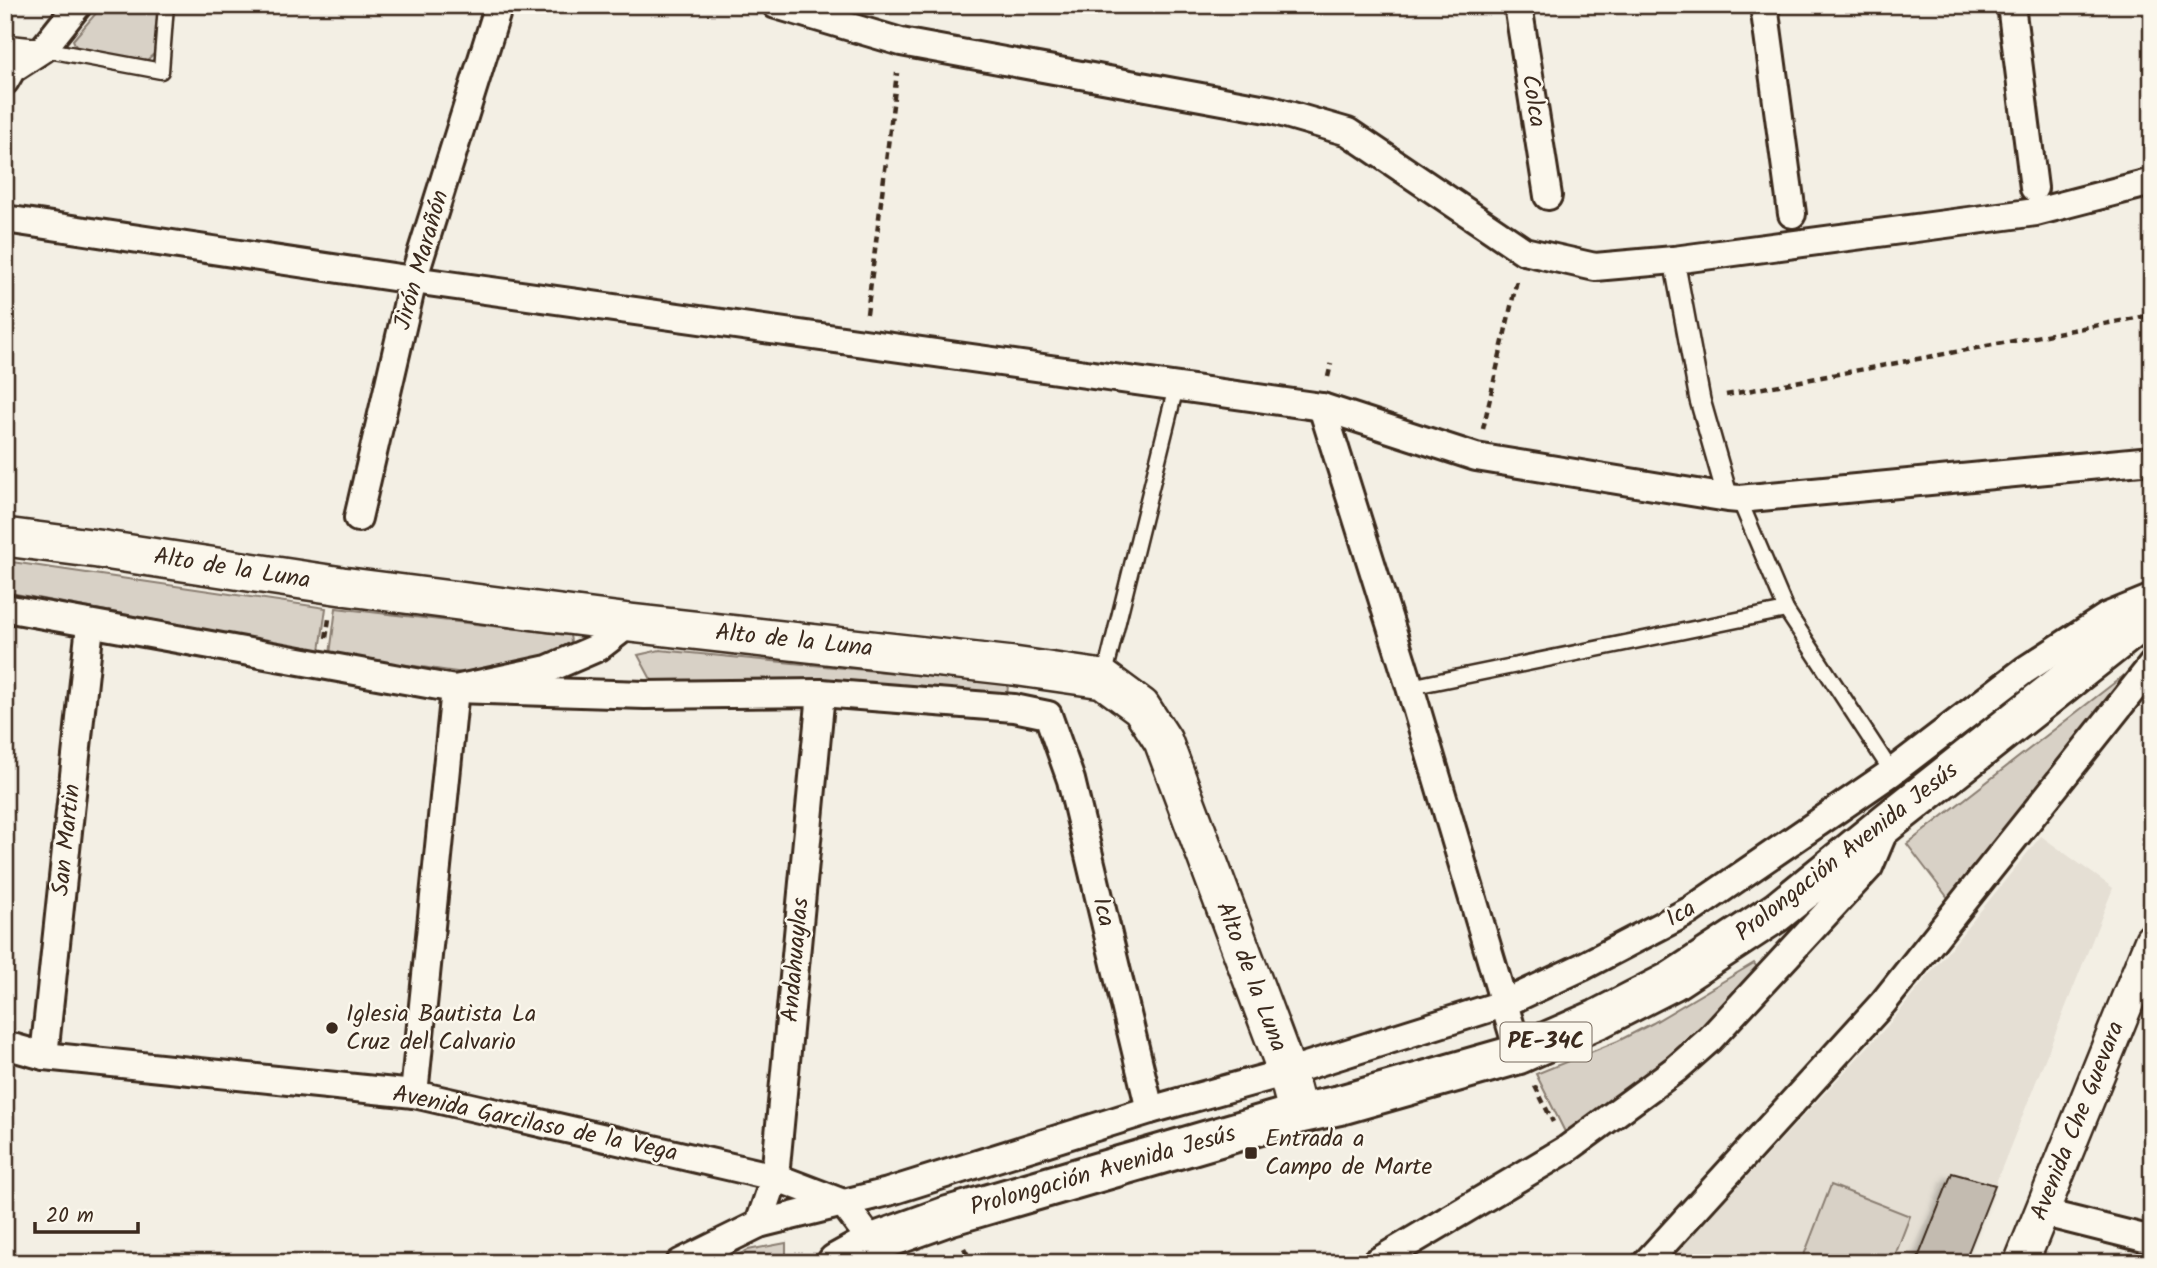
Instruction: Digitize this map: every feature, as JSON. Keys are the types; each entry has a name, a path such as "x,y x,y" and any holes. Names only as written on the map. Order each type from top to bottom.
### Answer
{"main road":[{"name":"Alto de la Luna","path":"5,537 342,586 1103,679 1141,707 1163,741 1287,1072 1298,1114"},
{"name":"Prolongación Avenida Jesús","path":"837,1263 873,1243 948,1216 1298,1114 1340,1105 1519,1054 1598,1018 1672,981 1777,912 2152,613"}],"street":[{"path":"5,81 12,69 43,49 78,5"},
{"name":"Jirón Marañón","path":"358,518 413,280 499,5"},
{"path":"776,5 901,42 1272,110 1348,132 1524,251 1595,267 1674,260 2036,212 2152,182"},
{"name":"Colca","path":"1518,5 1548,196"},
{"path":"1764,5 1792,214"},
{"path":"2011,5 2034,188"},
{"path":"5,45 43,49"},
{"path":"5,219 413,280 1322,407 1476,457 1733,498 2152,460"},
{"path":"1674,260 1700,400 1733,498"},
{"path":"1322,407 1410,687 1519,1054"},
{"name":"Ica","path":"680,1263 759,1224 888,1192 1503,1004 1582,967 1691,910 1892,772 2025,670 2108,616 2152,598"},
{"path":"5,608 455,689 645,695 821,693"},
{"path":"455,689 548,669 599,647 630,623"},
{"name":"San Martin","path":"44,1056 90,625"},
{"path":"1647,1262 1883,1003 2152,665"},
{"path":"414,1094 455,689"},
{"name":"Ica","path":"821,693 1014,708 1048,715 1071,780 1150,1111"},
{"name":"Andahuaylas","path":"759,1224 775,1177 821,693"},
{"path":"1375,1263 1567,1149 1676,1069 1710,1040 1869,867 1888,821"},
{"name":"Avenida Che Guevara","path":"2021,1263 2040,1212 2148,960"},
{"name":"Avenida Garcilaso de la Vega","path":"5,1045 44,1056 414,1094 775,1177 843,1203"},
{"path":"843,1203 873,1243"},
{"path":"2040,1212 2152,1240"}],"lane":[{"path":"43,49 161,71 166,5"},
{"path":"1103,679 1176,387"},
{"path":"1733,498 1786,610 1892,772"},
{"path":"1410,687 1786,610"}],"path":[{"path":"863,342 901,42"},
{"path":"1476,457 1524,251"},
{"path":"1700,400 2152,315"},
{"path":"1519,1054 1567,1149"}],"shaded area":[{"path":"103,5 160,5 155,53 147,60 77,49 73,40"},
{"path":"5,561 326,608 320,651 5,592"},
{"path":"336,608 570,635 571,642 520,663 464,673 330,654"},
{"path":"660,650 1008,684 1007,698 654,685 638,655"},
{"path":"2145,659 1948,898 1907,844"},
{"path":"2041,836 2113,888 1964,1263 1671,1263 1678,1251 1891,1022"},
{"path":"1754,963 1758,969 1710,1021 1660,1066 1566,1134 1536,1074 1618,1041"},
{"path":"1831,1185 1910,1216 1892,1263 1801,1263"},
{"path":"786,1243 786,1256 773,1263 723,1263 748,1250"}],"building":[{"path":"1952,1173 1995,1185 1964,1263 1916,1263"}],"place":[{"name":"Iglesia Bautista La Cruz del Calvario","path":"332,1028"},
{"name":"Entrada a Campo de Marte","path":"1251,1153"}]}
